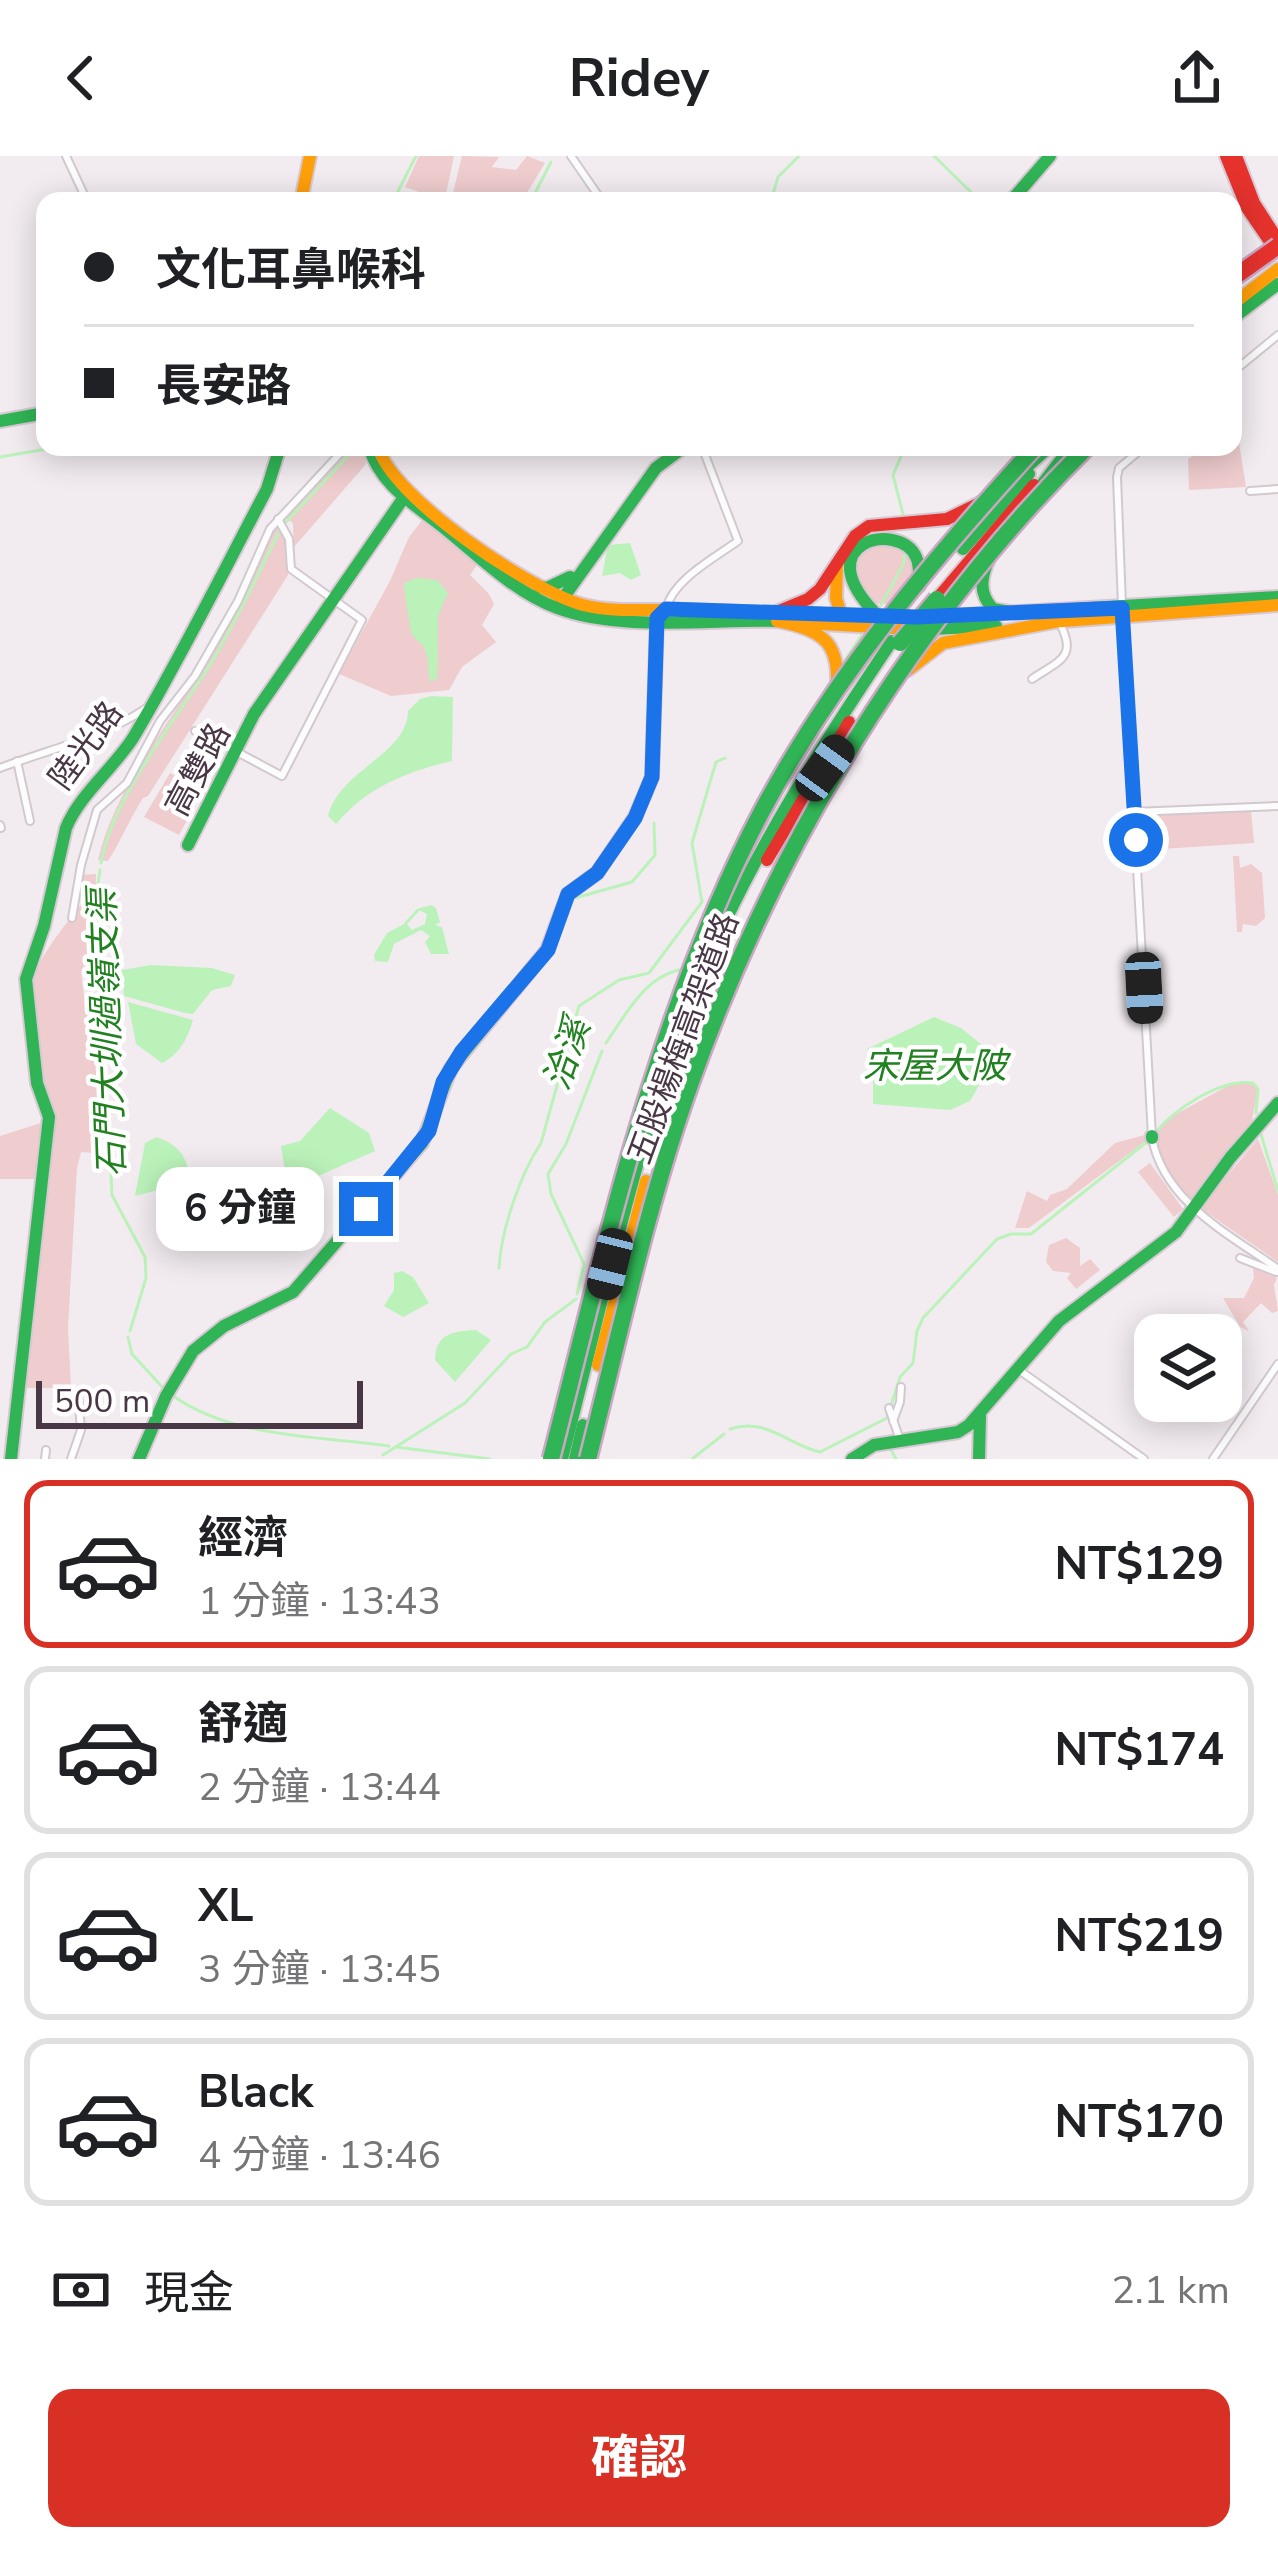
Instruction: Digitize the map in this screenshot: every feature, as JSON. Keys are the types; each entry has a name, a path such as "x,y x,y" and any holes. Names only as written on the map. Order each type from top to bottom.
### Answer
{"main road":[{"path":"303,192 310,156"},
{"path":"1020,192 1054,156"},
{"path":"1028,192 1054,156"},
{"path":"1226,156 1241,192"},
{"path":"1236,156 1276,259"},
{"path":"1242,196 1276,259"},
{"path":"1242,274 1276,259"},
{"path":"1242,285 1276,259"},
{"path":"1242,295 1276,259"},
{"path":"1242,306 1276,259"},
{"path":"0,421 36,415"},
{"name":"陸光路","path":"12,1459 49,1118 38,1083 26,979 72,814 118,760 151,705 268,489 277,456"},
{"path":"374,456 376,468 522,589 593,616 842,620 878,616"},
{"path":"557,601 662,456"},
{"path":"529,583 547,588 574,576 656,468 671,456"},
{"name":"五股楊梅高架道路","path":"551,1459 626,1168 677,1008 734,867 791,761 899,605 1027,456"},
{"path":"776,617 820,589 845,549 869,526 932,522 968,511 1041,456"},
{"path":"914,663 932,606 990,515 1044,456"},
{"path":"562,1459 610,1264 686,1014 760,850 901,634 932,606 1062,456"},
{"path":"796,798 878,661 901,634 992,553 1063,456"},
{"name":"五股楊梅高架道路","path":"588,1459 689,1087 732,971 772,887 833,777 937,620 1079,456"},
{"path":"410,496 557,601 661,614"},
{"name":"高雙路","path":"237,752 196,839 188,845 237,752 335,599 410,496"},
{"path":"901,634 854,594 848,583 850,558 866,540 890,536 911,547 932,606"},
{"path":"842,620 834,581 845,549"},
{"path":"992,553 982,576 982,596 993,609 1015,613"},
{"path":"574,576 590,607"},
{"path":"932,606 1015,613 1122,612 1278,601"},
{"path":"932,606 1056,622"},
{"path":"796,798 914,663 943,643 1122,612"},
{"path":"139,1459 169,1392 203,1340 280,1299 308,1277 422,1143 451,1068 548,950 568,894 597,873 635,818 652,777 661,614"},
{"path":"574,1459 657,1138 698,1014 830,712 838,673 834,650 813,627 776,617"},
{"path":"842,620 901,634"},
{"path":"851,1459 874,1445 958,1432 980,1416 1059,1322 1176,1232 1278,1102"},
{"path":"979,1459 980,1416"}],"street":[{"path":"67,156 83,192"},
{"path":"571,156 596,192"},
{"path":"1242,365 1278,335"},
{"path":"72,918 97,811 127,783 160,721 195,676 278,519 338,456"},
{"path":"661,614 668,598 687,578 738,541 705,456"},
{"path":"1133,456 1119,468 1117,477 1152,1137 1164,1172 1193,1209 1278,1271"},
{"path":"1250,490 1278,488"},
{"path":"195,730 282,776 362,620 291,569 289,539 278,519"},
{"path":"1032,679 1058,664 1066,650 1068,642 1056,622"},
{"path":"0,768 110,728 151,705"},
{"path":"17,761 30,821"},
{"path":"1134,812 1278,806"},
{"path":"1244,1245 1238,1263 1278,1271"},
{"path":"1213,1459 1278,1364"},
{"path":"1019,1370 1142,1457"},
{"path":"900,1440 890,1413 899,1406 901,1387"},
{"path":"70,1459 81,1430 78,1394"}],"shaded area":[{"path":"419,156 454,156 446,192 405,187"},
{"path":"462,156 499,157 492,167 516,170 527,156 545,163 527,192 453,192"},
{"path":"345,456 366,456 366,464 294,547 293,523 284,517"},
{"path":"1241,456 1246,487 1189,490 1188,459"},
{"path":"423,519 479,562 470,575 494,604 482,625 496,642 462,667 449,690 391,696 339,674 409,537"},
{"path":"276,526 285,531 288,575 143,798 108,861 98,860 127,787 210,656"},
{"path":"870,545 901,546 918,573 894,605 873,603 854,581 856,560"},
{"path":"170,773 203,791 179,835 144,817"},
{"path":"1251,811 1254,843 1146,850 1144,816"},
{"path":"1233,856 1239,856 1240,868 1251,864 1262,873 1265,918 1256,926 1243,924 1242,932 1237,932"},
{"path":"96,874 93,966 81,971 84,996 92,1000 101,1096 94,1108 93,1153 81,1152 77,1168 68,1328 71,1388 25,1388 53,1117 34,1036 32,987 45,954 85,900 80,875"},
{"path":"1235,1082 1253,1083 1258,1089 1251,1126 1193,1206 1162,1166 1154,1136 1167,1119"},
{"path":"47,1121 41,1179 0,1179 0,1136"},
{"path":"1148,1134 1150,1138 1029,1228 1015,1228 1027,1191 1047,1201 1050,1195 1067,1189 1115,1143"},
{"path":"1258,1139 1278,1195 1278,1262 1200,1208"},
{"path":"1150,1163 1183,1209 1174,1217 1138,1172"},
{"path":"1066,1238 1080,1248 1080,1266 1090,1259 1100,1270 1076,1289 1067,1278 1071,1273 1053,1271 1046,1262 1049,1245"},
{"path":"1253,1268 1277,1278 1278,1311 1272,1313 1261,1303 1243,1322 1249,1331 1242,1328 1242,1314 1232,1314 1223,1298 1244,1298 1254,1278"}],"water":[{"path":"630,543 641,575 631,580 620,573 602,576 608,545"},
{"path":"417,578 437,580 448,593 438,616 437,679 430,682 425,650 411,631 405,593 404,583"},
{"path":"431,696 453,697 452,761 388,783 336,824 328,816 345,786 397,740 408,711"},
{"path":"436,908 440,922 435,925 442,927 449,954 431,954 425,942 430,936 421,930 394,944 388,962 375,961 387,933 406,923 412,930 425,924 427,914 417,909"},
{"path":"151,965 212,968 235,975 231,986 212,990 193,1014 124,996 122,970"},
{"path":"128,1002 193,1020 182,1045 168,1060 162,1063 136,1044"},
{"name":"宋屋大陂","path":"934,1017 961,1028 1003,1062 1001,1068 982,1080 970,1101 950,1110 873,1104 873,1060 867,1049"},
{"path":"330,1108 369,1133 375,1151 293,1187 281,1213 269,1215 285,1171 281,1146 300,1141"},
{"path":"156,1137 174,1145 184,1158 188,1194 166,1188 135,1196 145,1143"},
{"path":"402,1271 413,1277 429,1303 403,1317 384,1306 394,1290 394,1273"},
{"path":"476,1330 491,1340 455,1382 435,1360 438,1344 453,1333"}],"waterway":[{"path":"398,192 416,156"},
{"name":"洽溪","path":"774,192 778,177 799,156"},
{"name":"洽溪","path":"934,156 971,192"},
{"path":"536,192 551,162"},
{"name":"石門大圳過嶺支渠","path":"0,457 36,451"},
{"name":"石門大圳過嶺支渠","path":"286,522 348,456"},
{"name":"洽溪","path":"901,456 893,475 904,518"},
{"name":"石門大圳過嶺支渠","path":"101,863 132,785 213,660 281,528"},
{"name":"洽溪","path":"881,605 904,555"},
{"name":"洽溪","path":"845,660 865,630"},
{"name":"洽溪","path":"815,707 829,684"},
{"name":"洽溪","path":"499,1268 513,1203 541,1143 579,1006 619,980 649,973 702,902 692,843 716,762 725,758"},
{"path":"575,898 632,882 655,855 654,823"},
{"name":"石門大圳過嶺支渠","path":"100,870 99,1062 108,1110 112,1195 145,1257 146,1278 130,1331"},
{"path":"406,923 418,910"},
{"name":"洽溪","path":"606,1043 648,987 684,969"},
{"name":"洽溪","path":"577,1294 584,1264 551,1194 548,1174 566,1144 602,1051"},
{"name":"石門大圳過嶺支渠","path":"1154,1134 1186,1106 1227,1085 1253,1083 1258,1089 1256,1113"},
{"name":"石門大圳過嶺支渠","path":"1260,1131 1278,1191"},
{"name":"石門大圳過嶺支渠","path":"730,1429 766,1429 820,1452 887,1418 900,1377 913,1363 923,1318 997,1239 1031,1234 1148,1141"},
{"name":"洽溪","path":"383,1455 465,1403 511,1354 527,1347 545,1322 576,1299"},
{"name":"石門大圳過嶺支渠","path":"128,1337 132,1354 164,1389"},
{"name":"石門大圳過嶺支渠","path":"172,1395 221,1420 248,1427 389,1446"},
{"name":"石門大圳過嶺支渠","path":"692,1459 724,1434"},
{"path":"889,1446 896,1459"},
{"name":"石門大圳過嶺支渠","path":"396,1447 490,1459"}],"traffic: fast":[{"path":"1019,192 1050,156"},
{"path":"1242,311 1278,284"},
{"path":"0,421 36,415"},
{"path":"11,1459 49,1117 37,1083 26,979 44,926 66,828 151,707 267,489 277,456"},
{"path":"372,456 399,493 512,583 557,608 637,622 780,621"},
{"path":"561,601 656,468 672,456"},
{"path":"551,1459 638,1128 692,966 725,888 790,761 853,666 959,532 1027,456"},
{"path":"1019,474 1039,456"},
{"path":"1033,496 1064,456"},
{"path":"588,1459 675,1128 763,909 806,824 906,664 1022,515 1078,456"},
{"path":"963,549 1029,474"},
{"path":"188,845 254,714 407,493"},
{"path":"878,616 857,590 850,570 853,555 863,544 893,540 907,546 917,560 919,586"},
{"path":"989,559 983,579 985,597 993,609 1015,613"},
{"path":"539,587 570,577"},
{"path":"686,610 916,618 1278,597"},
{"path":"900,643 937,599"},
{"path":"139,1459 166,1396 193,1351 224,1326 293,1292 422,1143 451,1068 547,950 568,894 597,873 635,817 652,777 657,618 666,609"},
{"path":"930,629 996,626"},
{"path":"562,1459 642,1148 705,966 791,799 892,641"},
{"path":"852,1459 874,1445 958,1432 969,1425 1059,1321 1176,1232 1278,1103"},
{"path":"979,1459 980,1416"},
{"path":"575,1459 583,1425"}],"traffic: slow":[{"path":"303,192 310,156"},
{"path":"1242,297 1278,269"},
{"path":"383,456 435,516 531,582 583,605 686,610"},
{"path":"837,566 836,598 844,625"},
{"path":"1050,622 1278,605"},
{"path":"777,621 807,629 827,642 836,663 836,695"},
{"path":"908,670 943,643 1054,622"},
{"path":"805,623 912,629"},
{"path":"598,1365 646,1181"}],"traffic: jam":[{"path":"1226,156 1241,192"},
{"path":"1236,156 1254,203 1278,240"},
{"path":"1242,196 1271,243"},
{"path":"1242,272 1278,246"},
{"path":"937,599 1034,485"},
{"path":"774,613 820,589 855,536 869,526 947,519 984,501"},
{"path":"767,860 849,722"}],"route":[{"path":"366,1209 422,1143 443,1082 462,1051 548,950 568,894 597,873 635,818 652,777 657,618 666,609 916,617 1122,608 1136,840"}]}
